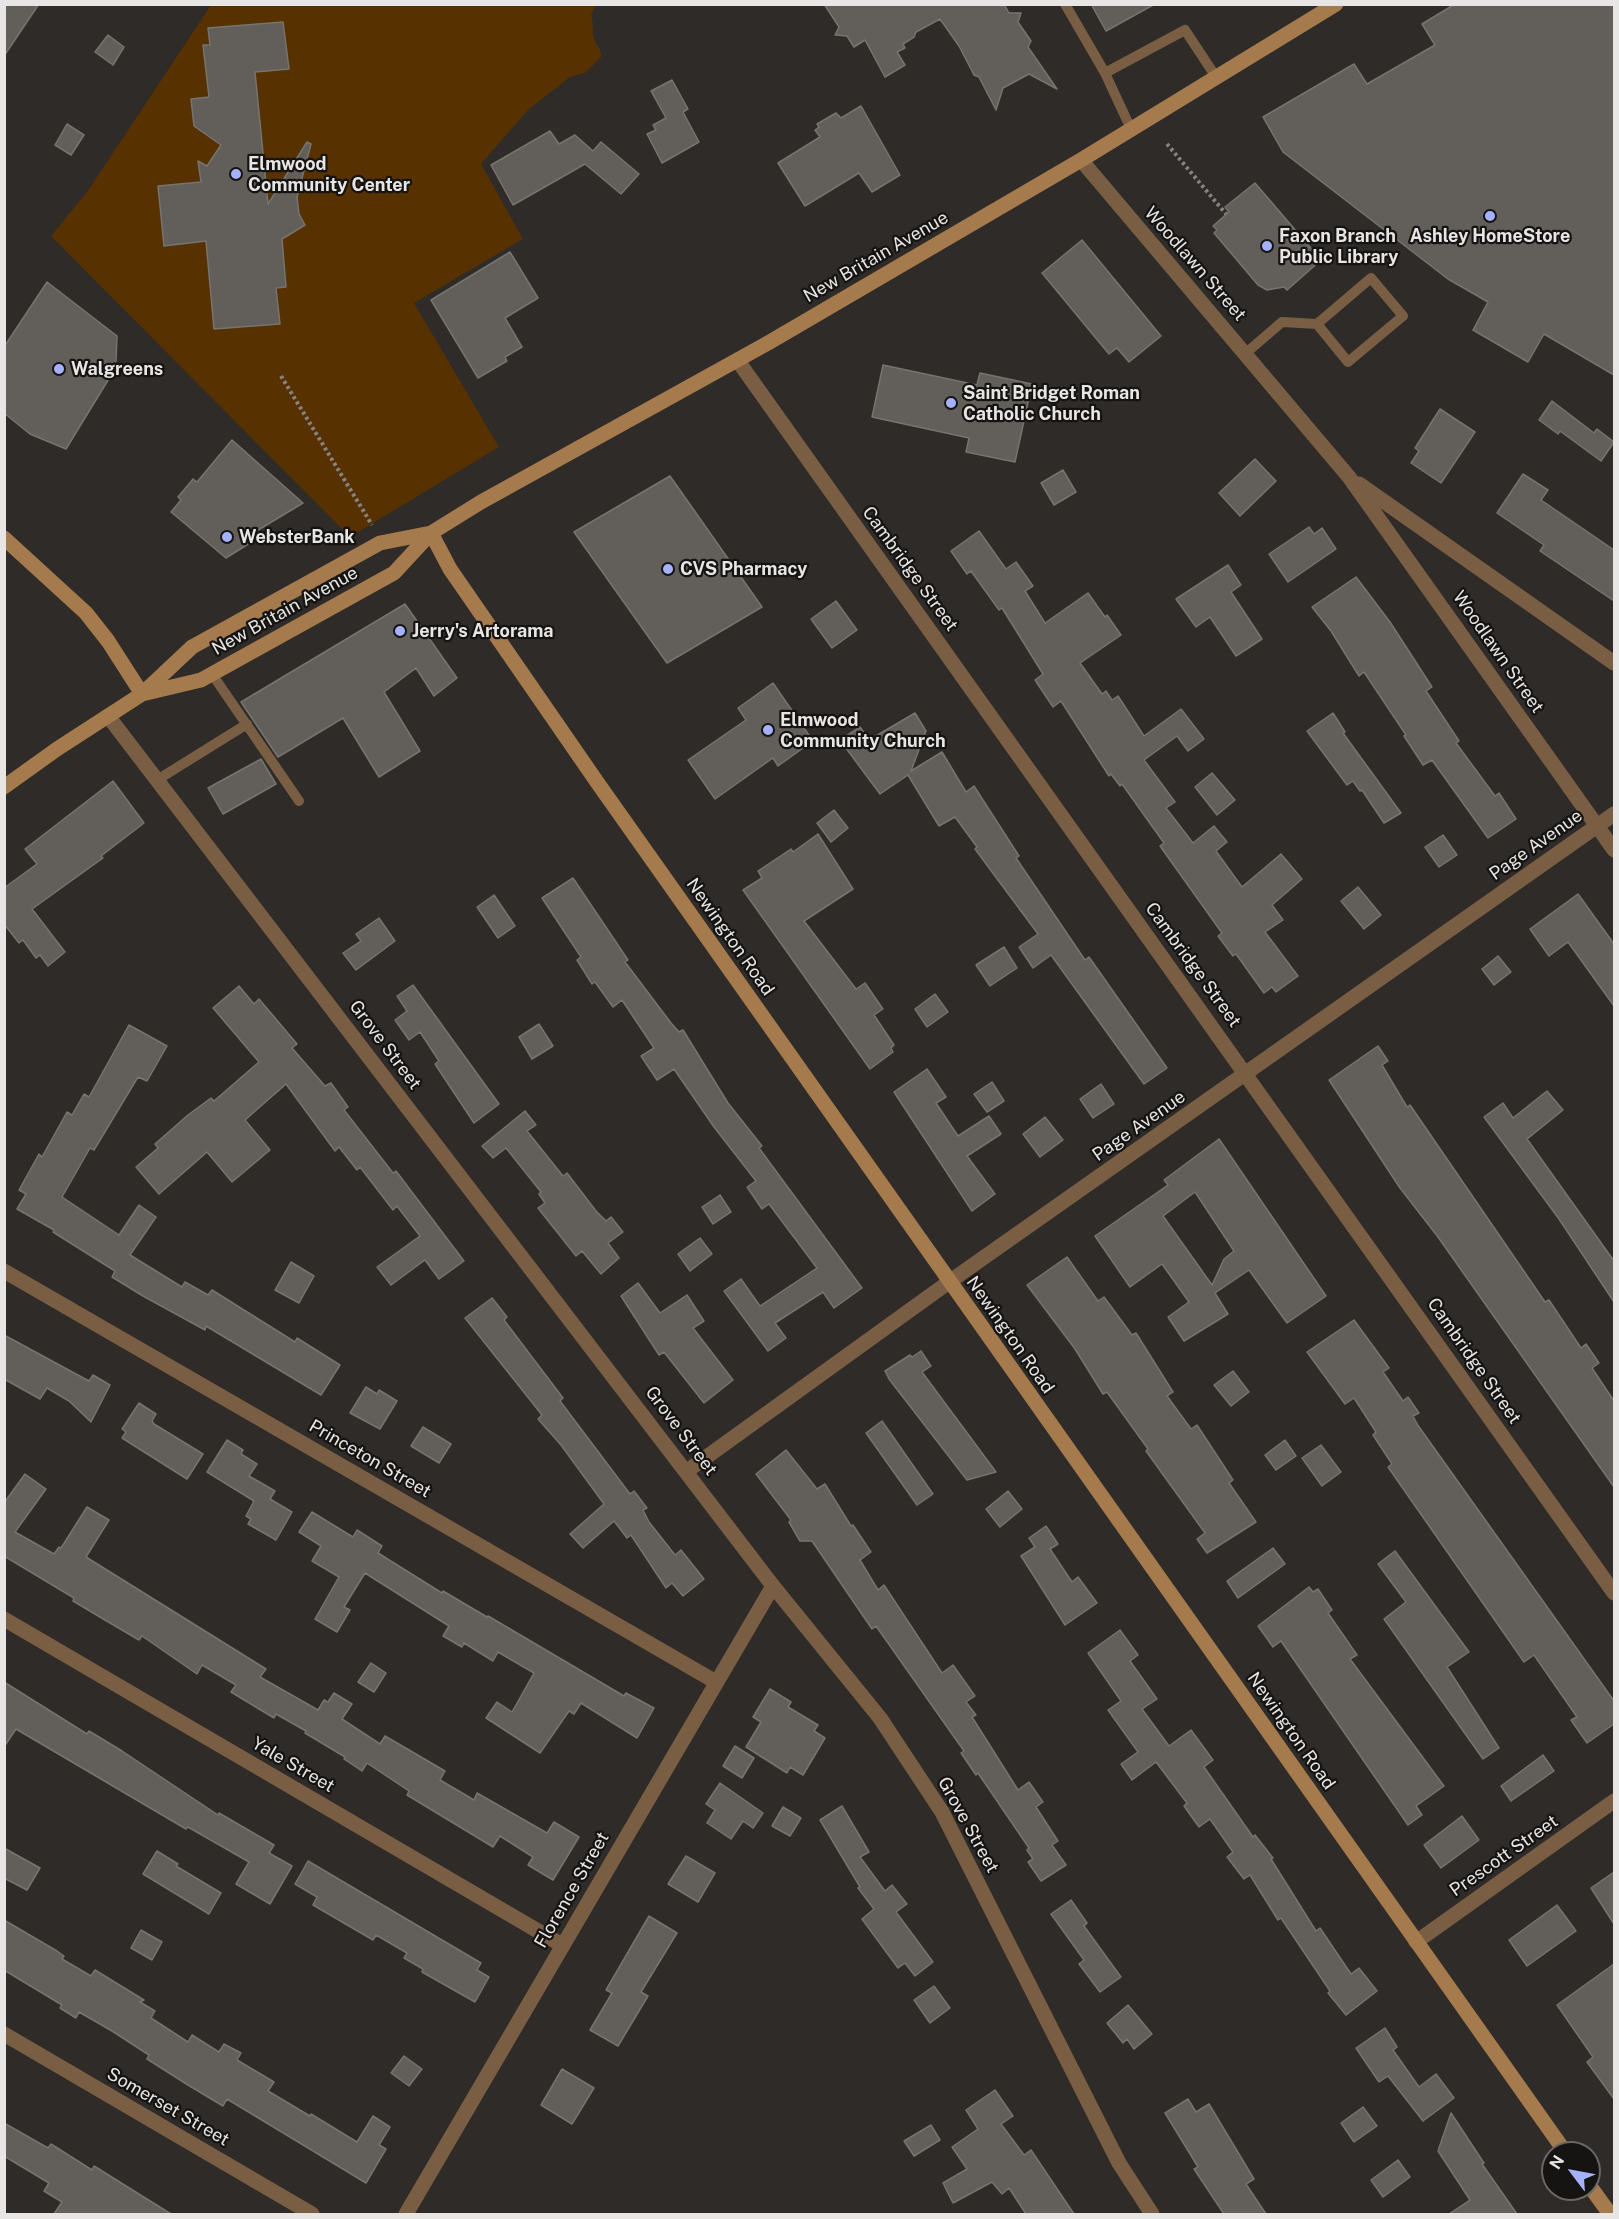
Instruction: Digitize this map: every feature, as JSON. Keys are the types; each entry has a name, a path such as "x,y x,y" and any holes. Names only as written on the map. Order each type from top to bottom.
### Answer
{"main road":[{"name":"New Britain Avenue","path":"142,694 201,680 393,573 430,533 481,502 738,361 1081,160 1336,4"},
{"name":"New Britain Avenue","path":"4,787 142,694 192,647 380,543 430,533"},
{"name":"Newington Road","path":"430,533 450,569 535,693 1557,2141"},
{"path":"4,538 86,614 108,641 142,694"},
{"path":"1601,2201 1610,2214"}],"street":[{"name":"Woodlawn Street","path":"1081,160 1349,477 1614,850"},
{"name":"Cambridge Street","path":"738,361 1614,1593"},
{"name":"Woodlawn Street","path":"1349,477 1614,663"},
{"name":"Grove Street","path":"108,716 773,1586 880,1718 942,1812 1119,2163 1152,2214"},
{"name":"Page Avenue","path":"687,1471 949,1282 1614,814"},
{"name":"Princeton Street","path":"4,1271 716,1682"},
{"name":"Florence Street","path":"406,2214 773,1586"},
{"name":"Yale Street","path":"4,1619 562,1945"},
{"name":"Prescott Street","path":"1416,1942 1614,1801"},
{"name":"Somerset Street","path":"4,2034 312,2214"}],"lane":[{"path":"1065,4 1105,73 1131,129"},
{"path":"1105,73 1185,30 1216,77"},
{"path":"1246,353 1282,322 1317,324 1371,278 1403,316 1348,362 1317,324"},
{"path":"212,674 299,801"},
{"path":"157,780 247,724"}],"path":[{"path":"1167,144 1226,214"},
{"path":"281,376 372,525"}],"shaded area":[{"path":"211,5 596,5 591,15 594,38 601,57 585,73 570,77 528,110 481,164 523,239 414,303 499,447 350,537 51,236 87,192"}],"building":[{"path":"4,4 39,4 4,56"},
{"path":"824,4 1004,4 1009,13 1021,13 1018,22 1031,41 1028,47 1057,89 1029,74 1003,88 996,110 979,77 974,75 959,46 940,19 916,32 914,37 903,44 905,48 897,52 905,65 885,77 865,40 854,47 847,36 835,35 839,27"},
{"path":"1091,4 1155,4 1106,31"},
{"name":"Ashley HomeStore","path":"1455,4 1614,4 1614,375 1544,334 1528,362 1473,330 1488,302 1448,279 1283,152 1263,117 1354,64 1367,84 1435,45 1422,24"},
{"name":"Elmwood Community Center","path":"283,22 289,69 255,72 268,204 307,142 311,144 297,197 299,214 305,225 282,239 286,287 276,288 280,324 214,329 206,241 164,246 158,186 201,182 198,161 207,166 221,145 194,126 191,99 209,97 203,45 210,45 208,28"},
{"path":"108,35 124,47 113,65 95,52"},
{"path":"672,80 688,109 683,112 699,142 662,163 647,134 656,130 653,125 666,118 651,91"},
{"path":"861,106 900,175 872,192 859,173 805,206 778,163 820,137 815,130 819,127 817,124 836,113 841,118"},
{"path":"67,124 84,135 71,155 55,145"},
{"path":"550,131 559,144 575,135 593,151 601,142 639,174 621,194 585,164 513,205 491,165"},
{"name":"Faxon Branch Public Library","path":"1255,183 1321,260 1287,290 1284,287 1267,290 1258,285 1214,233 1217,230 1213,226 1229,212 1225,207"},
{"path":"1082,240 1161,336 1129,362 1117,348 1109,354 1042,273"},
{"path":"510,252 538,298 505,318 522,347 505,357 507,361 478,378 431,300"},
{"name":"Walgreens","path":"47,282 117,336 116,361 110,377 66,449 30,434 4,413 4,347"},
{"name":"Saint Bridget Roman Catholic Church","path":"883,365 977,385 980,373 1032,384 1015,462 966,452 969,438 872,417"},
{"path":"1552,401 1594,433 1597,429 1614,442 1601,461 1560,431 1558,434 1539,420"},
{"path":"1440,409 1475,432 1441,483 1411,463 1419,451 1415,448"},
{"path":"232,440 303,503 250,535 253,541 226,558 171,512 181,500 178,497 193,479 197,482"},
{"path":"1255,459 1276,481 1240,516 1219,493"},
{"path":"1063,470 1076,492 1054,505 1041,483"},
{"path":"1523,474 1548,490 1541,500 1614,550 1614,601 1540,551 1544,545 1497,513"},
{"name":"CVS Pharmacy","path":"670,476 762,607 667,663 574,532"},
{"path":"1309,527 1314,534 1322,528 1336,549 1288,582 1269,554"},
{"path":"979,531 1006,569 1016,562 1033,586 1025,591 1045,623 1088,593 1105,617 1107,615 1121,635 1080,663 1102,694 1106,691 1112,700 1118,696 1144,736 1181,709 1204,739 1188,751 1177,736 1144,760 1175,802 1166,808 1193,843 1214,826 1227,842 1216,851 1242,887 1281,854 1302,879 1272,905 1283,920 1265,932 1298,976 1276,992 1272,987 1264,993 1236,954 1233,956 1218,936 1222,933 1160,846 1164,843 1122,784 1120,786 1111,774 1109,776 1061,701 1053,707 1035,680 1043,674 1002,608 999,610 971,571 967,574 951,551"},
{"path":"1228,565 1241,585 1231,592 1262,639 1236,656 1210,617 1196,627 1176,599"},
{"path":"1356,577 1390,622 1432,687 1426,691 1459,741 1456,743 1495,796 1499,793 1516,819 1488,838 1432,760 1423,765 1364,672 1359,676 1331,631 1312,607"},
{"path":"836,601 857,630 832,648 811,619"},
{"path":"405,604 457,678 434,696 416,668 384,692 420,751 379,777 343,718 278,757 241,702"},
{"name":"Elmwood Community Church","path":"773,683 813,741 778,766 773,758 715,799 688,760 746,720 738,708"},
{"path":"915,713 926,731 911,771 942,752 966,792 974,786 1019,856 1016,858 1085,960 1089,957 1167,1068 1144,1084 1051,955 1033,968 1019,947 1038,934 975,849 977,847 955,817 939,826 908,775 880,794 840,740 860,727 869,740"},
{"path":"1333,713 1345,732 1343,733 1401,813 1384,823 1362,790 1360,791 1353,781 1347,785 1307,731"},
{"path":"261,759 276,784 223,814 208,788"},
{"path":"1212,773 1235,800 1217,815 1195,787"},
{"path":"113,781 144,823 101,856 103,858 32,909 65,952 48,966 40,955 36,958 23,940 19,943 4,924 4,888 37,864 25,849"},
{"path":"834,810 848,828 831,842 817,823"},
{"path":"818,834 853,889 804,921 856,989 865,983 883,1009 874,1015 894,1045 891,1048 893,1052 870,1069 743,890 762,878 758,871 791,849 793,852"},
{"path":"1443,835 1457,855 1439,867 1425,847"},
{"path":"573,878 628,960 625,962 671,1023 679,1032 683,1030 728,1103 762,1146 759,1148 862,1288 834,1308 823,1292 775,1323 786,1338 768,1351 724,1291 741,1279 760,1306 817,1268 769,1204 762,1209 747,1187 756,1181 714,1127 674,1069 657,1080 641,1056 654,1048 622,1000 613,1007 595,982 592,984 577,960 581,957 542,898"},
{"path":"1358,887 1381,915 1364,929 1341,901"},
{"path":"1578,894 1614,944 1614,1006 1568,942 1549,956 1530,929"},
{"path":"494,895 515,926 498,938 477,907"},
{"path":"379,918 395,941 356,970 343,953 361,941 356,934"},
{"path":"1004,947 1017,968 990,986 976,965"},
{"path":"1498,956 1511,972 1494,985 1482,969"},
{"path":"413,985 499,1104 474,1123 435,1064 439,1061 420,1032 409,1040 395,1020 407,1011 397,996"},
{"path":"239,986 254,1004 259,999 297,1044 292,1048 325,1086 331,1083 348,1107 344,1110 393,1173 396,1171 464,1261 439,1279 425,1260 391,1285 377,1267 420,1236 397,1206 393,1210 360,1167 357,1170 339,1147 335,1151 286,1084 245,1120 270,1150 232,1182 207,1152 159,1194 136,1167 158,1148 155,1144 188,1115 211,1098 214,1101 259,1062 213,1008"},
{"path":"935,994 948,1012 927,1027 915,1009"},
{"path":"539,1024 553,1046 532,1059 519,1037"},
{"path":"129,1025 167,1046 147,1081 138,1077 94,1150 90,1148 62,1197 119,1235 139,1205 156,1217 130,1255 182,1287 185,1282 208,1295 212,1290 295,1342 297,1338 340,1365 321,1395 206,1326 205,1330 143,1296 112,1277 115,1271 53,1232 54,1230 17,1209 26,1194 19,1190 39,1154 42,1157 67,1112 72,1115 84,1094 89,1097"},
{"path":"1378,1046 1388,1061 1382,1065 1407,1107 1410,1105 1545,1302 1549,1300 1581,1348 1586,1344 1599,1363 1592,1368 1614,1401 1614,1487 1438,1237 1400,1188 1329,1080"},
{"path":"927,1069 946,1097 936,1103 958,1136 989,1116 1001,1134 967,1156 995,1194 972,1211 894,1092"},
{"path":"992,1082 1004,1101 987,1112 974,1094"},
{"path":"1101,1084 1114,1104 1093,1118 1080,1099"},
{"path":"1547,1091 1563,1110 1527,1139 1614,1261 1614,1302 1559,1219 1484,1117 1503,1103 1513,1118"},
{"path":"525,1111 536,1125 527,1131 563,1176 567,1173 596,1211 606,1221 611,1217 623,1232 608,1243 619,1258 601,1274 582,1251 576,1256 538,1208 545,1203 539,1194 541,1192 506,1148 493,1158 482,1146"},
{"path":"1045,1117 1063,1140 1040,1157 1023,1134"},
{"path":"1219,1139 1326,1296 1287,1323 1249,1270 1215,1293 1228,1314 1184,1341 1168,1317 1189,1302 1162,1264 1130,1287 1095,1236 1168,1185 1164,1180","holes":["1195,1192 1234,1251 1224,1259 1212,1285 1163,1216"]},
{"path":"720,1195 731,1212 713,1224 702,1207"},
{"path":"700,1238 712,1254 690,1271 678,1254"},
{"path":"1067,1257 1098,1301 1104,1297 1132,1335 1136,1333 1173,1392 1167,1396 1191,1429 1197,1425 1233,1480 1229,1483 1256,1522 1207,1553 1197,1539 1205,1533 1146,1451 1148,1449 1107,1392 1103,1394 1075,1349 1027,1285"},
{"path":"291,1262 314,1276 299,1303 275,1290"},
{"path":"638,1283 660,1313 687,1295 704,1321 693,1328 733,1380 704,1403 664,1352 659,1355 621,1296"},
{"path":"492,1298 507,1317 504,1320 563,1398 560,1401 630,1494 634,1491 647,1508 643,1510 649,1522 675,1555 681,1550 704,1579 683,1596 672,1583 666,1588 631,1535 627,1538 614,1521 583,1548 570,1534 604,1504 561,1445 538,1419 542,1415 465,1318"},
{"path":"1354,1320 1389,1368 1383,1372 1403,1401 1408,1397 1419,1413 1413,1416 1417,1424 1614,1701 1614,1724 1587,1743 1571,1720 1577,1717 1534,1655 1524,1662 1388,1467 1392,1464 1373,1435 1376,1432 1354,1398 1345,1404 1307,1352"},
{"path":"4,1335 89,1381 93,1375 110,1385 91,1422 69,1401 47,1388 40,1399 4,1379"},
{"path":"921,1351 931,1366 922,1372 996,1472 967,1480 889,1379 885,1371 910,1355 912,1357"},
{"path":"1233,1371 1249,1392 1231,1406 1214,1385"},
{"path":"366,1387 377,1394 379,1390 397,1401 380,1429 350,1413"},
{"path":"139,1403 156,1414 152,1421 154,1424 203,1454 187,1479 122,1438 126,1432 122,1429"},
{"path":"882,1421 933,1494 917,1505 866,1433"},
{"path":"423,1427 451,1444 439,1463 411,1446"},
{"path":"227,1440 243,1450 241,1454 257,1464 249,1476 275,1491 270,1499 292,1512 276,1540 248,1524 251,1519 246,1516 254,1501 207,1472"},
{"path":"1285,1440 1296,1456 1276,1470 1265,1455"},
{"path":"1321,1445 1341,1472 1322,1486 1302,1458"},
{"path":"786,1450 817,1489 825,1484 851,1526 853,1525 871,1552 860,1560 878,1590 884,1585 942,1673 953,1665 975,1696 966,1702 976,1715 972,1717 1018,1790 1029,1782 1043,1802 1036,1807 1058,1841 1052,1845 1066,1865 1041,1881 1028,1862 1033,1859 1027,1850 1029,1848 978,1773 976,1775 961,1753 964,1751 876,1626 872,1629 812,1541 800,1541 789,1522 791,1520 756,1474"},
{"path":"25,1474 46,1489 15,1532 54,1554 59,1547 61,1548 87,1507 109,1520 86,1557 266,1669 260,1677 318,1710 324,1700 328,1702 334,1693 352,1704 342,1719 380,1744 385,1736 445,1771 440,1780 474,1800 477,1793 547,1833 554,1822 579,1837 553,1880 528,1865 533,1857 500,1836 493,1847 407,1795 409,1791 367,1763 362,1771 344,1759 345,1757 305,1733 306,1731 276,1714 274,1718 231,1692 236,1685 202,1665 197,1674 142,1636 139,1640 4,1556 4,1503"},
{"path":"1008,1491 1022,1509 1000,1527 986,1509"},
{"path":"312,1512 353,1537 357,1530 382,1546 378,1553 442,1593 443,1591 488,1616 624,1696 626,1693 654,1708 637,1738 581,1703 574,1714 569,1711 540,1753 486,1718 497,1702 512,1712 534,1673 498,1652 493,1661 464,1643 462,1647 443,1636 449,1626 365,1573 344,1607 350,1610 337,1632 315,1619 339,1577 312,1561 321,1546 299,1532"},
{"path":"1046,1526 1058,1544 1050,1549 1072,1582 1078,1577 1097,1603 1065,1625 1021,1556 1035,1547 1029,1538"},
{"path":"1273,1548 1285,1564 1238,1598 1227,1581"},
{"path":"1395,1551 1469,1652 1447,1667 1499,1748 1483,1759 1384,1619 1406,1602 1378,1564"},
{"path":"1309,1587 1313,1592 1318,1589 1332,1610 1328,1613 1357,1655 1350,1659 1444,1786 1416,1806 1422,1815 1408,1825 1281,1641 1273,1647 1258,1626"},
{"path":"1120,1630 1138,1655 1130,1661 1157,1699 1142,1709 1169,1746 1191,1730 1213,1760 1204,1767 1253,1837 1255,1835 1273,1858 1271,1859 1316,1931 1320,1928 1351,1974 1359,1968 1377,1991 1346,2015 1328,1993 1330,1991 1281,1918 1278,1920 1250,1875 1244,1879 1227,1857 1233,1852 1210,1819 1199,1827 1184,1806 1187,1803 1156,1762 1132,1780 1121,1764 1138,1752 1108,1710 1121,1701 1088,1653"},
{"path":"371,1663 386,1673 374,1692 358,1682"},
{"path":"4,1682 87,1734 89,1731 122,1751 218,1815 219,1813 274,1845 269,1853 292,1866 270,1904 236,1884 249,1862 188,1827 186,1829 16,1729 4,1747"},
{"path":"770,1689 791,1702 788,1707 818,1725 814,1731 825,1738 803,1775 790,1767 787,1773 746,1747 761,1722 753,1717"},
{"path":"735,1746 754,1758 742,1778 723,1766"},
{"path":"1543,1755 1554,1771 1511,1801 1501,1786"},
{"path":"720,1783 763,1813 753,1828 743,1821 731,1839 707,1823 715,1810 706,1804"},
{"path":"842,1806 869,1852 860,1857 885,1891 892,1885 907,1904 896,1912 933,1962 915,1976 905,1963 898,1968 862,1919 874,1909 858,1888 860,1887 820,1820"},
{"path":"783,1807 801,1818 790,1836 772,1826"},
{"path":"1462,1816 1479,1840 1441,1868 1424,1845"},
{"path":"4,1848 40,1868 27,1890 4,1878"},
{"path":"157,1851 178,1864 176,1866 221,1893 209,1914 143,1874"},
{"path":"686,1856 715,1873 698,1902 668,1884"},
{"path":"308,1861 481,1963 477,1970 489,1977 475,2002 422,1972 423,1969 404,1958 407,1953 376,1935 373,1940 313,1905 317,1897 295,1884"},
{"path":"1614,1872 1614,1924 1591,1888"},
{"path":"1071,1900 1087,1923 1084,1926 1121,1977 1100,1992 1079,1964 1084,1960 1051,1914"},
{"path":"1557,1905 1576,1931 1527,1966 1509,1940"},
{"path":"649,1916 677,1933 641,1992 648,1996 618,2046 590,2030 612,1993 606,1990"},
{"path":"4,1920 57,1951 64,1956 62,1959 91,1976 95,1970 144,2000 140,2002 155,2011 151,2018 188,2042 192,2035 219,2052 224,2044 241,2053 237,2060 274,2082 268,2091 357,2142 373,2116 390,2127 379,2145 386,2149 366,2183 227,2099 223,2106 147,2059 149,2055 112,2031 79,2012 76,2018 60,2008 62,2005 4,1970"},
{"path":"141,1930 162,1942 152,1960 131,1948"},
{"path":"1614,1964 1614,2099 1587,2062 1593,2057 1557,2005"},
{"path":"934,1986 950,2008 930,2023 914,2000"},
{"path":"1128,2005 1152,2034 1134,2049 1127,2039 1123,2043 1107,2023"},
{"path":"1385,2028 1397,2047 1393,2050 1419,2087 1436,2074 1454,2098 1423,2121 1388,2076 1379,2082 1356,2048"},
{"path":"404,2056 422,2069 409,2086 391,2073"},
{"path":"562,2069 594,2088 572,2124 541,2105"},
{"path":"995,2090 1013,2116 1001,2124 1024,2155 1031,2150 1074,2214 1026,2214 1009,2188 1002,2194 992,2182 953,2203 943,2183 967,2169 952,2147 978,2129 966,2110"},
{"path":"1188,2099 1196,2112 1209,2104 1254,2179 1246,2184 1266,2214 1224,2214 1194,2169 1198,2167 1165,2113"},
{"path":"1363,2107 1377,2126 1354,2142 1341,2123"},
{"path":"1451,2113 1484,2163 1482,2164 1517,2214 1449,2214 1470,2200 1438,2151"},
{"path":"4,2123 48,2148 51,2144 92,2170 94,2166 171,2214 54,2214 62,2202 44,2191 49,2183 4,2156"},
{"path":"931,2125 940,2140 914,2156 904,2141"},
{"path":"1398,2160 1410,2177 1383,2197 1371,2180"}],"place":[{"name":"Elmwood Community Center","path":"236,174"},
{"name":"Ashley HomeStore","path":"1490,216"},
{"name":"Faxon Branch Public Library","path":"1267,246"},
{"name":"Walgreens","path":"59,369"},
{"name":"Saint Bridget Roman Catholic Church","path":"951,403"},
{"name":"WebsterBank","path":"227,537"},
{"name":"CVS Pharmacy","path":"668,569"},
{"name":"Jerry's Artorama","path":"400,631"},
{"name":"Elmwood Community Church","path":"768,730"}]}
